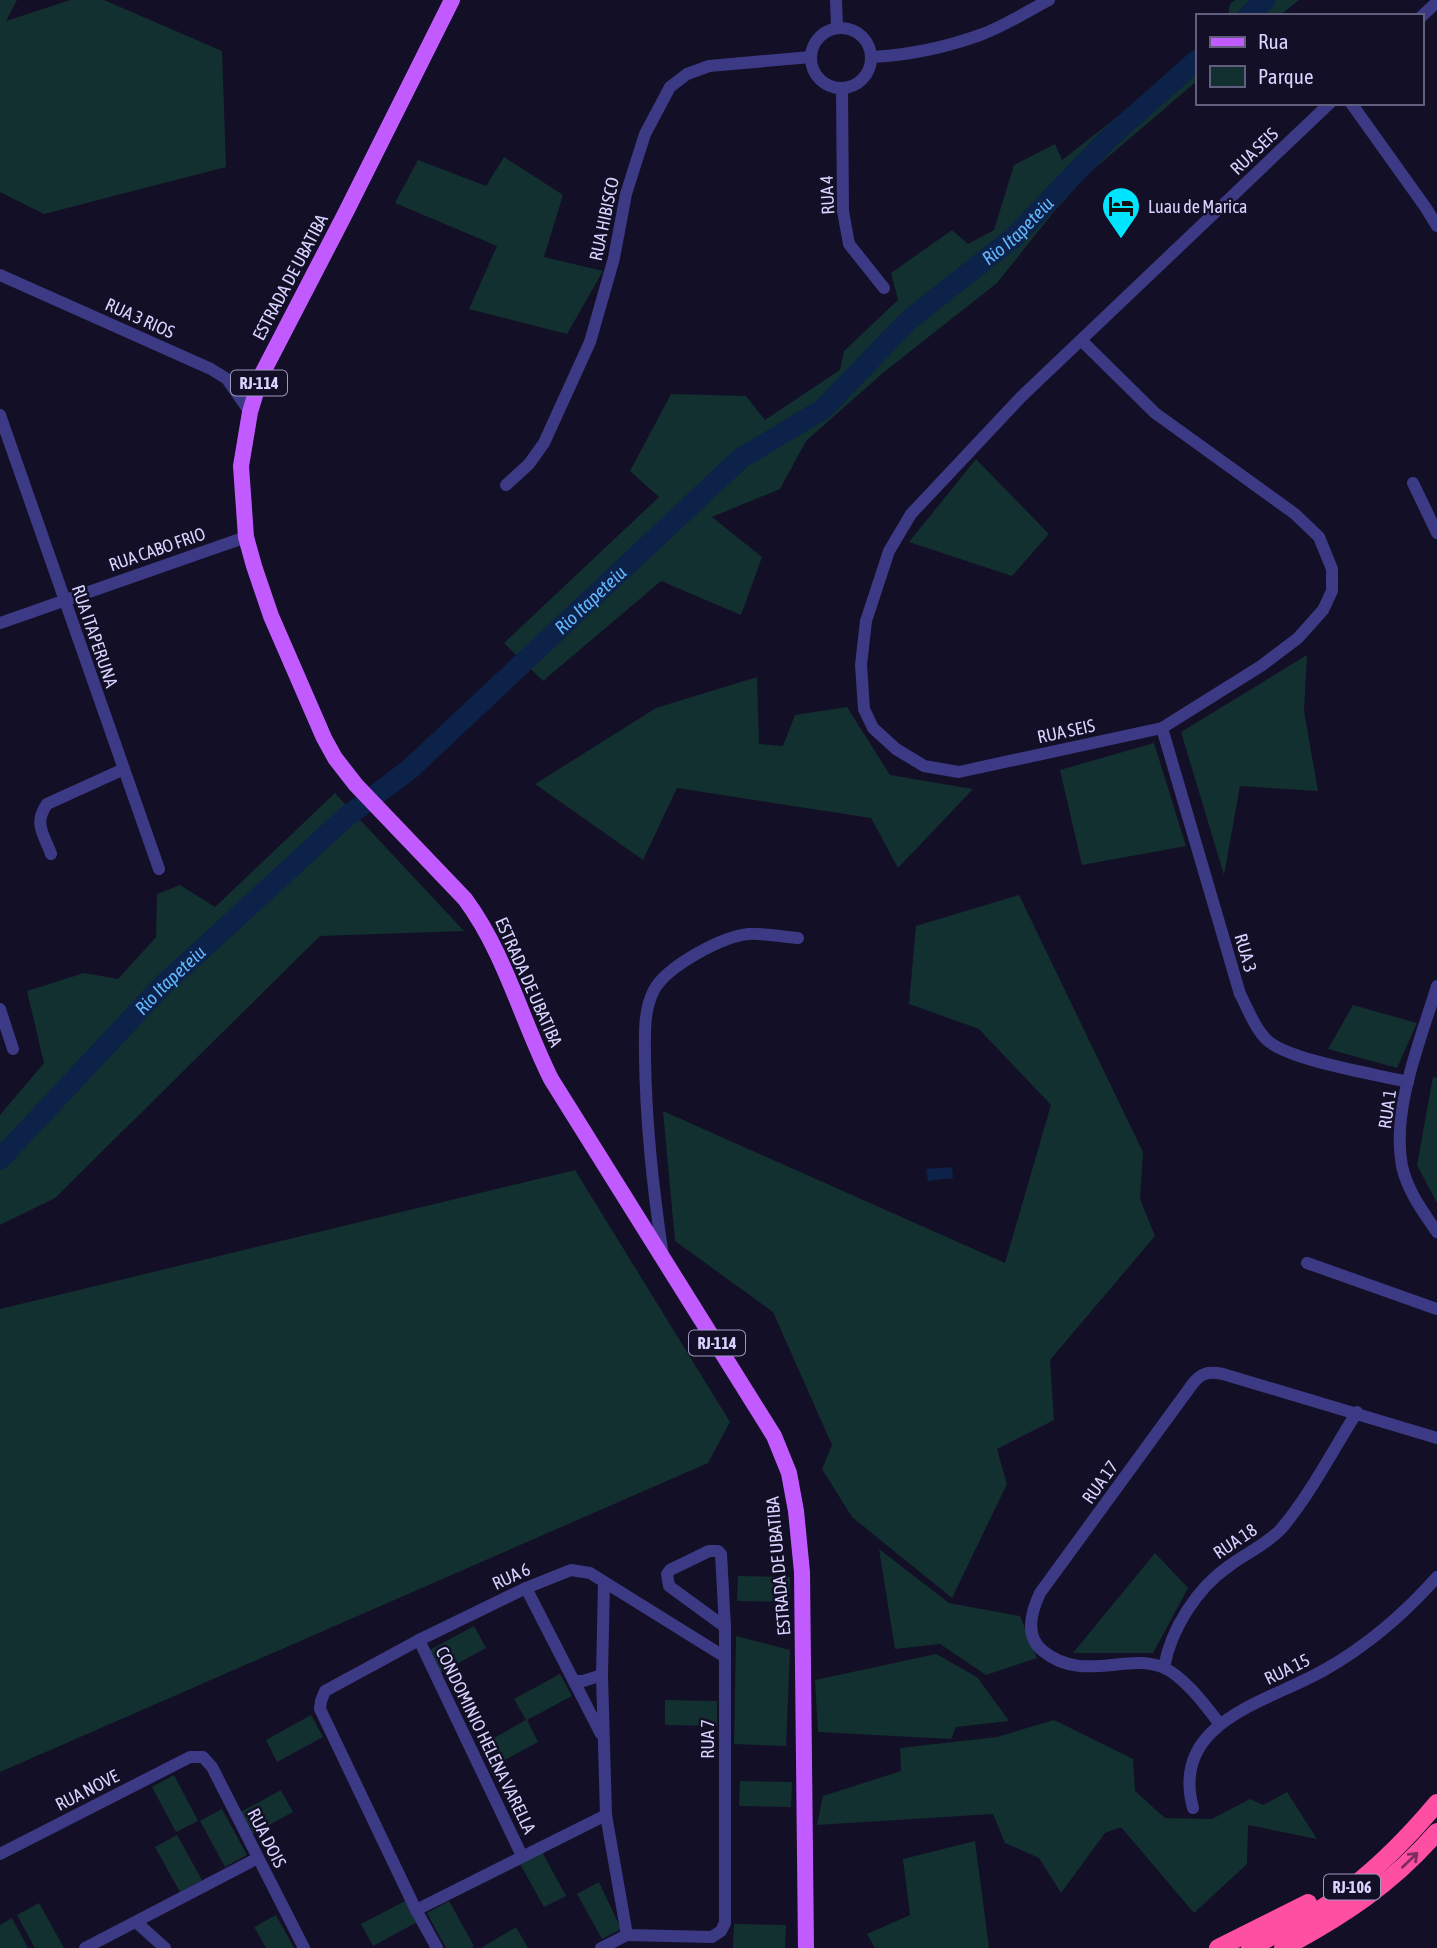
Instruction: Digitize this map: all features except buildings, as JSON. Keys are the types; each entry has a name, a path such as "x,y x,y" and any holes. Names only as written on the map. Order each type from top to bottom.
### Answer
{"highway":[{"name":"RJ-106","path":"1251,1948 1316,1912 1351,1888 1398,1848 1437,1803"},
{"name":"RJ-106","path":"1283,1948 1367,1899 1437,1832"},
{"path":"1218,1948 1325,1895 1381,1862"},
{"path":"1309,1948 1367,1899"}],"main road":[{"name":"ESTRADA DE UBATIBA","path":"452,0 261,376 250,412 241,466 246,537 271,616 302,691 335,758 356,785 466,899 485,926 551,1079 763,1415 789,1473 802,1572 806,1948"}],"street":[{"path":"836,0 837,27"},
{"path":"872,57 936,49 982,35 1049,0"},
{"path":"1423,15 1437,2"},
{"path":"837,27 861,34 869,44 872,57 868,72 863,78 850,87 842,88 824,83 817,76 811,57 818,38 837,27"},
{"name":"RUA HIBISCO","path":"506,485 530,464 544,443 590,342 614,258 626,194 645,134 670,87 687,74 709,66 811,57"},
{"name":"RUA 4","path":"842,88 843,211 849,244 884,288"},
{"name":"RUA SEIS","path":"1081,340 1156,413 1295,514 1319,537 1332,569 1332,591 1324,610 1298,638 1261,666 1161,728 959,772 924,766 895,749 873,727 864,709 861,665 866,621 889,551 911,514 1021,397 1328,105"},
{"path":"1352,105 1437,226"},
{"name":"RUA 3 RIOS","path":"0,275 211,369 227,379 250,412"},
{"name":"RUA ITAPERUNA","path":"0,415 159,869"},
{"path":"1413,483 1437,533"},
{"name":"RUA CABO FRIO","path":"0,623 246,537"},
{"name":"RUA 3","path":"1161,728 1240,994 1267,1040 1290,1054 1408,1083"},
{"path":"51,855 39,822 39,815 47,804 124,769"},
{"path":"664,1260 649,1148 645,1024 649,1002 656,987 669,974 713,945 750,934 797,938"},
{"name":"RUA 1","path":"1437,986 1408,1083 1399,1132 1402,1167 1416,1201 1437,1232"},
{"path":"0,1009 13,1049"},
{"path":"1307,1264 1437,1309"},
{"name":"RUA 17","path":"1164,1667 1135,1664 1085,1667 1063,1663 1051,1657 1033,1640 1031,1621 1034,1607 1046,1583 1202,1374 1217,1372 1437,1438"},
{"name":"RUA 18","path":"1164,1667 1174,1635 1201,1592 1219,1573 1265,1544 1282,1527 1357,1412"},
{"name":"RUA 7","path":"627,1935 707,1938 717,1935 725,1923 725,1627 721,1554 718,1551 709,1551 676,1566 667,1574 669,1586 725,1627"},
{"name":"RUA 6","path":"416,1910 320,1709 323,1695 329,1688 419,1640 526,1588 571,1570 590,1573 725,1657"},
{"name":"RUA 15","path":"1193,1808 1189,1786 1195,1755 1207,1735 1219,1723 1327,1669 1371,1640 1437,1577"},
{"path":"601,1948 627,1935 606,1815 602,1675 604,1583"},
{"path":"526,1588 604,1738"},
{"path":"604,1606 622,1594"},
{"name":"CONDOMINIO HELENA VARELLA","path":"419,1640 522,1856"},
{"path":"1164,1667 1195,1694 1219,1723"},
{"path":"574,1681 602,1675"},
{"name":"RUA DOIS","path":"190,1757 203,1756 212,1766 304,1948"},
{"name":"RUA NOVE","path":"0,1854 190,1757"},
{"name":"CONDOMINIO HELENA VARELLA","path":"416,1910 606,1815"},
{"path":"85,1948 258,1858"},
{"path":"416,1910 437,1948"},
{"path":"136,1922 165,1948"}],"green space":[{"path":"0,0 17,0 6,21 70,0 104,0 222,51 226,167 44,214 0,192"},
{"path":"1235,0 1299,0 1282,14 1228,14 1230,4"},
{"path":"1196,50 1196,82 1088,174 997,283 884,372 806,441 780,489 712,517 762,557 741,615 661,581 543,681 504,643 659,497 630,471 671,394 746,396 765,420 840,370 844,351 898,300 891,273 952,230 968,244 994,230 1014,165 1055,144 1062,160 1158,85"},
{"path":"504,157 563,195 544,257 603,271 567,334 469,309 497,246 395,203 418,160 486,186"},
{"path":"976,459 1049,534 1012,576 909,542"},
{"path":"1307,655 1304,711 1318,791 1240,786 1224,875 1181,732"},
{"path":"757,677 759,744 783,746 795,715 847,707 890,775 973,789 898,868 871,818 677,788 643,860 535,784 656,708"},
{"path":"1154,743 1186,846 1082,865 1060,770"},
{"path":"335,793 464,931 320,936 55,1198 0,1225 0,1115 44,1063 27,991 84,973 118,979 156,937 157,894 180,885 215,907"},
{"path":"1019,895 1143,1152 1140,1199 1155,1236 1050,1360 1054,1420 997,1449 1007,1484 952,1598 852,1517 822,1469 832,1445 773,1312 675,1241 663,1111 1005,1263 1051,1105 979,1029 909,1004 916,926"},
{"path":"1353,1005 1417,1023 1397,1068 1328,1049"},
{"path":"1433,1077 1437,1078 1437,1203 1417,1165"},
{"path":"575,1170 730,1422 708,1463 0,1772 0,1309"},
{"path":"879,1549 949,1603 1020,1616 1037,1658 986,1675 940,1644 895,1649"},
{"path":"1155,1553 1188,1588 1153,1653 1073,1653"},
{"path":"738,1576 790,1577 789,1602 737,1601"},
{"path":"474,1626 486,1648 440,1673 428,1651"},
{"path":"736,1636 790,1650 786,1746 734,1744"},
{"path":"936,1654 977,1677 1009,1721 956,1727 951,1739 818,1732 815,1680"},
{"path":"560,1674 572,1696 527,1720 538,1742 492,1767 481,1745 526,1720 514,1699"},
{"path":"665,1700 717,1701 717,1726 665,1725"},
{"path":"311,1715 323,1737 277,1762 266,1740"},
{"path":"1054,1720 1133,1759 1135,1791 1165,1818 1212,1819 1250,1799 1263,1805 1287,1792 1317,1839 1248,1825 1247,1864 1194,1913 1121,1827 1105,1833 1061,1893 1039,1858 1005,1843 993,1814 817,1825 823,1796 901,1771 900,1748 997,1737"},
{"path":"174,1775 198,1821 176,1832 152,1787"},
{"path":"740,1781 792,1782 791,1807 739,1806"},
{"path":"281,1790 293,1812 247,1837 235,1815"},
{"path":"222,1809 247,1855 225,1867 200,1821"},
{"path":"177,1835 202,1880 180,1892 155,1847"},
{"path":"975,1841 989,1948 875,1948 867,1934 910,1915 903,1859"},
{"path":"541,1850 566,1896 544,1907 519,1862"},
{"path":"599,1882 621,1929 602,1939 577,1894"},
{"path":"407,1900 419,1921 373,1946 361,1924"},
{"path":"449,1901 474,1946 471,1948 446,1948 427,1913"},
{"path":"39,1903 64,1948 35,1948 17,1915"},
{"path":"276,1915 294,1948 266,1948 254,1927"},
{"path":"12,1918 28,1948 0,1948 0,1925"},
{"path":"734,1924 786,1925 785,1948 733,1948"},
{"path":"516,1927 528,1948 481,1948"}],"water":[{"path":"952,1167 953,1178 928,1181 926,1169"}],"waterway":[{"name":"Rio Itapeteiu","path":"1250,14 1265,0"},
{"name":"Rio Itapeteiu","path":"0,1159 162,986 346,817 410,769 740,459 823,409 910,319 1013,238 1108,139 1196,61"}],"place":[{"name":"Luau de Marica","path":"1121,240"}]}
